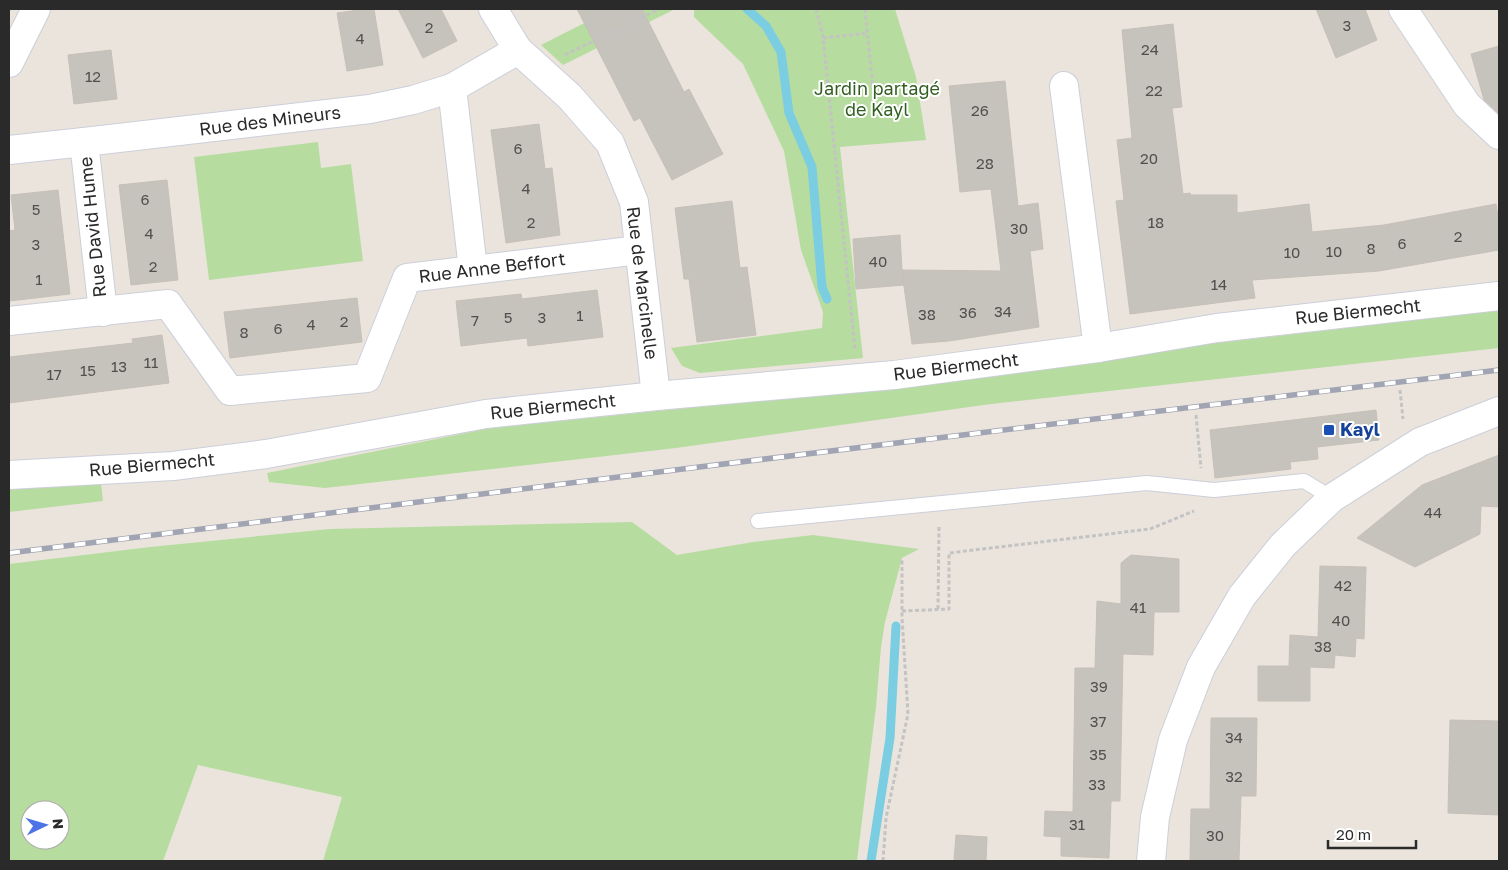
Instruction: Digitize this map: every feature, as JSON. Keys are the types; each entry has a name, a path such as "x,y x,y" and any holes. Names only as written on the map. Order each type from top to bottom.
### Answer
{"street":[{"path":"9,63 36,9"},
{"name":"Rue de Marcinelle","path":"493,9 518,50 570,97 610,144 634,202 656,396"},
{"path":"1403,9 1467,105 1499,135"},
{"name":"Rue des Mineurs","path":"9,150 370,109 413,100 452,88 518,50"},
{"path":"1064,86 1098,348"},
{"path":"452,88 473,270"},
{"name":"Rue David Hume","path":"84,142 103,312"},
{"name":"Rue Anne Beffort","path":"9,321 168,304 230,391 367,378 407,278 639,250"},
{"name":"Rue Biermecht","path":"9,475 173,466 275,453 486,414 656,396 894,375 1098,348 1217,328 1499,296"},
{"path":"1151,861 1155,817 1173,740 1201,667 1242,596 1283,545 1332,498 1420,442 1499,410"}],"lane":[{"path":"758,521 1146,483 1214,490 1304,481 1332,498"}],"path":[{"path":"538,69 659,9"},
{"path":"816,9 823,38 858,378"},
{"path":"865,9 875,110"},
{"path":"823,38 868,33"},
{"path":"1196,414 1203,489"},
{"path":"938,609 940,504"},
{"path":"902,611 949,608 949,553 1150,529 1194,511"},
{"path":"883,861 886,818 908,714 902,611 902,558"}],"green space":[{"path":"612,9 675,9 563,65 541,45"},
{"name":"Jardin partagé de Kayl","path":"694,9 895,9 916,77 926,140 840,147 863,358 700,373 682,366 671,348 822,328 823,312 801,250 784,151 743,64 694,17"},
{"path":"318,142 321,168 351,164 363,261 209,280 194,157"},
{"path":"1499,310 1499,348 991,404 676,448 325,488 269,482 267,473 491,428 997,376 1030,366 1097,357"},
{"path":"9,482 101,483 103,501 9,512"},
{"path":"632,522 677,555 753,542 813,535 919,549 902,558 885,622 857,861 323,861 342,797 198,765 163,861 9,861 9,564 150,547 330,529"}],"building":[{"path":"374,9 383,65 347,71 337,13"},
{"path":"398,9 441,9 457,41 423,58"},
{"path":"577,9 642,9 684,92 689,89 723,154 672,180 640,118 634,121"},
{"path":"1316,9 1365,9 1377,40 1336,58"},
{"path":"1173,24 1182,107 1172,108 1183,194 1237,195 1237,213 1309,204 1312,232 1384,225 1496,204 1499,223 1499,250 1379,271 1252,280 1255,298 1130,314 1116,201 1124,200 1117,140 1132,138 1122,30"},
{"path":"1499,46 1499,114 1484,100 1471,54"},
{"path":"111,50 117,99 74,104 68,55"},
{"path":"1005,81 1018,206 1038,203 1043,249 1030,251 1039,327 949,341 912,344 904,285 856,289 853,239 900,235 902,270 1001,271 991,189 960,192 949,86"},
{"path":"539,124 545,169 552,168 560,235 506,243 491,130"},
{"path":"167,180 178,280 131,285 119,185"},
{"path":"58,190 70,294 9,301 9,231 15,230 11,195"},
{"path":"732,201 740,268 747,267 756,335 697,342 689,279 684,279 675,208"},
{"path":"597,290 603,337 528,346 527,338 461,346 456,301 521,294 522,299"},
{"path":"357,298 362,342 230,358 224,312"},
{"path":"162,335 169,383 9,403 9,357 133,343 132,339"},
{"path":"1376,410 1379,440 1317,447 1318,459 1290,462 1291,469 1215,478 1210,430"},
{"path":"1499,455 1499,507 1481,506 1480,534 1415,567 1357,538 1422,485"},
{"path":"1131,555 1179,559 1179,612 1154,612 1153,655 1123,654 1120,801 1111,801 1109,858 1061,856 1061,837 1044,836 1045,811 1073,812 1075,668 1095,668 1097,601 1121,604 1121,563"},
{"path":"1320,566 1366,567 1364,639 1356,638 1355,657 1335,655 1334,668 1310,667 1310,701 1258,701 1258,666 1289,666 1290,635 1318,637"},
{"path":"1211,718 1257,718 1256,796 1241,796 1239,861 1190,861 1191,809 1210,809"},
{"path":"1450,720 1499,721 1499,815 1448,813"},
{"path":"956,835 987,837 986,861 954,861"}],"waterway":[{"path":"747,9 766,26 781,52 789,113 812,167 822,287 827,299"},
{"path":"871,861 890,738 896,626"}],"railway":[{"path":"9,553 1499,370"}],"place":[{"name":"Kayl","path":"1329,430"}]}
